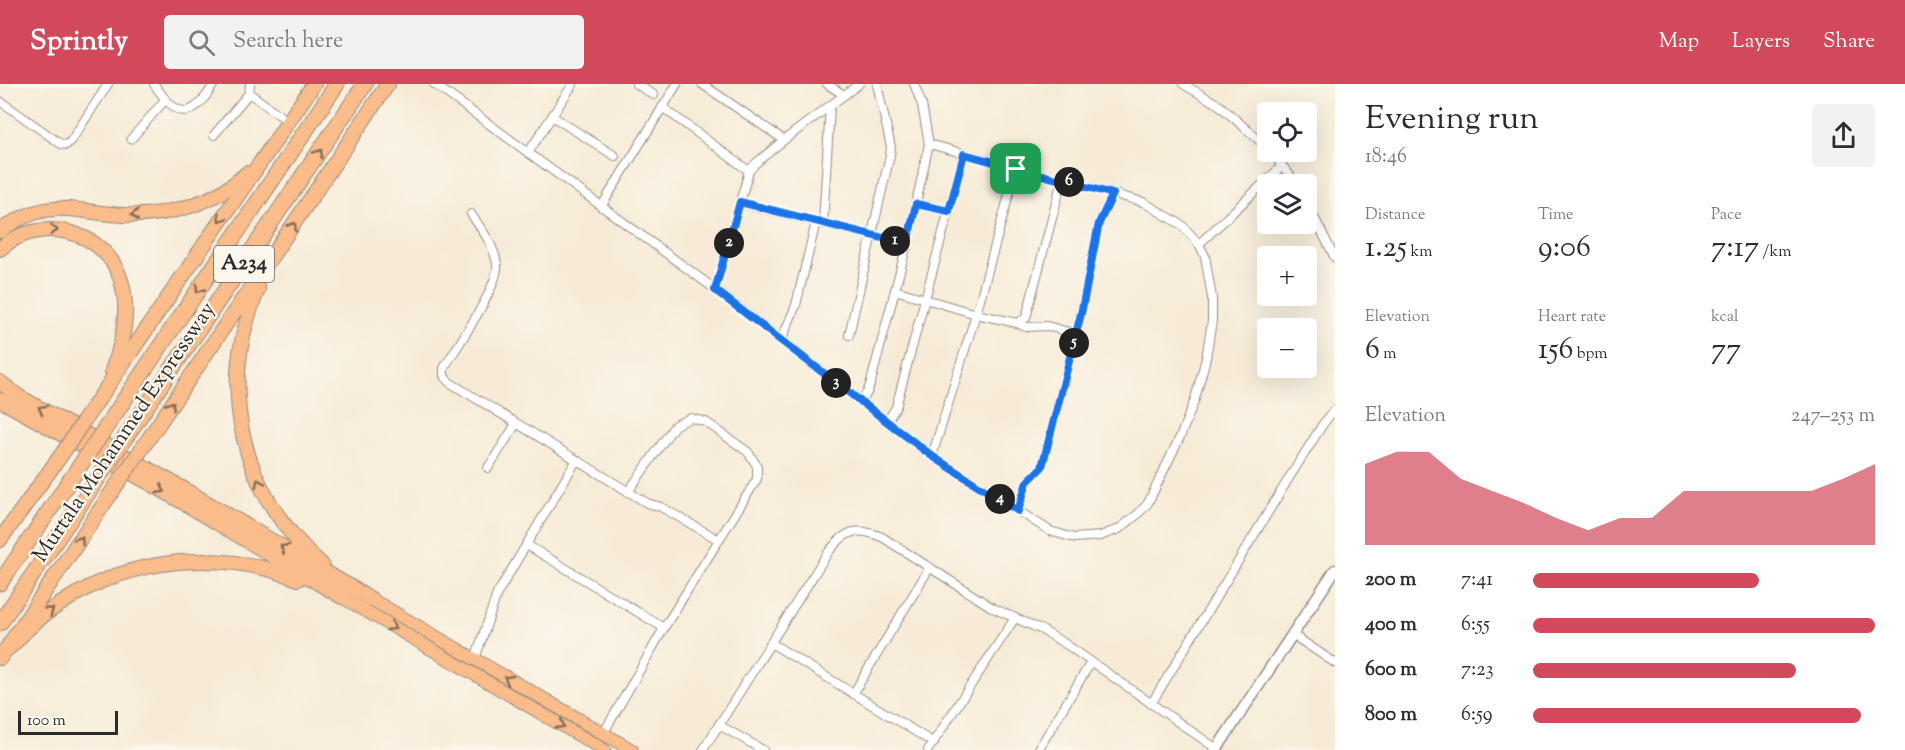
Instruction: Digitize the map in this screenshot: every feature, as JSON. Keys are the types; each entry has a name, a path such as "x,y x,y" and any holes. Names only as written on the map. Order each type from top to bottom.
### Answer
{"highway":[{"name":"Murtala Mohammed Expressway","path":"0,540 64,451 314,84"},
{"name":"Murtala Mohammed Expressway","path":"0,583 337,84"},
{"name":"Murtala Mohammed Expressway","path":"0,624 365,84"},
{"name":"Murtala Mohammed Expressway","path":"3,654 388,84"},
{"path":"0,231 23,216 53,208 138,215 176,210 192,205 210,198 241,179 275,143"},
{"path":"0,249 29,232 54,229 82,236 93,242 109,258 121,280 125,305 124,321 116,361 99,399"},
{"path":"275,252 250,309 238,356 237,400 246,448 259,485 286,525 320,563 370,599"},
{"path":"0,382 18,396 182,488 370,599"},
{"path":"0,400 162,490 342,597"},
{"path":"3,654 45,614 87,588 110,578 162,564 216,560 265,567 342,597"}],"main road":[{"path":"342,597 604,750"},
{"path":"370,599 632,750"}],"street":[{"path":"0,101 61,144 66,145 71,141 108,84"},
{"path":"154,84 174,108 185,111 199,106 214,84"},
{"path":"434,84 782,339 932,456 1050,531 1074,538 1088,538 1119,529 1148,503 1182,435 1195,399 1206,358 1212,321 1212,298 1205,256 1199,244 1182,225 1155,207 929,144"},
{"path":"528,153 573,84"},
{"path":"636,84 654,95"},
{"path":"601,207 677,84"},
{"path":"702,84 784,141"},
{"path":"827,84 844,95"},
{"path":"715,290 749,171 784,141 860,84"},
{"path":"849,335 891,147 877,84"},
{"path":"860,401 867,393 871,382 907,244 929,144 922,105 914,84"},
{"path":"1183,84 1219,105 1257,138"},
{"path":"214,135 250,89 289,122"},
{"path":"131,139 165,100"},
{"path":"782,339 796,305 819,223 830,106"},
{"path":"662,107 749,171"},
{"path":"552,116 615,156"},
{"path":"887,422 896,407 964,154"},
{"path":"1279,162 1289,174"},
{"path":"1199,244 1282,166"},
{"path":"932,456 976,314 1016,169"},
{"path":"1017,323 1026,318 1062,180"},
{"path":"1018,511 1027,482 1042,467 1076,334 1099,223 1113,194"},
{"path":"740,202 907,244"},
{"path":"916,204 949,211"},
{"path":"471,214 491,245 497,275 482,305 444,368 444,376 449,382 576,461 647,503 661,507 719,540"},
{"path":"1317,218 1332,241 1335,258"},
{"path":"895,290 1026,327 1047,326 1076,334"},
{"path":"1151,704 1284,486 1323,424 1335,410"},
{"path":"603,734 664,628 757,479 758,466 748,452 705,422 691,418 675,425 628,492"},
{"path":"488,468 516,424"},
{"path":"475,659 497,594 576,461"},
{"path":"703,750 827,554 839,539 848,533 864,532 882,537 993,608 1067,645 1217,749 1335,570"},
{"path":"527,545 664,628"},
{"path":"853,694 930,567"},
{"path":"771,643 931,746 1015,618"},
{"path":"1293,635 1335,663"},
{"path":"1038,750 1091,662"},
{"path":"719,724 763,750"}],"route":[{"path":"964,154 1016,169 1113,194 1099,223 1081,314 1042,467 1024,487 1018,511 932,456 715,290 740,202 907,244 916,204 949,211 964,154"}]}
